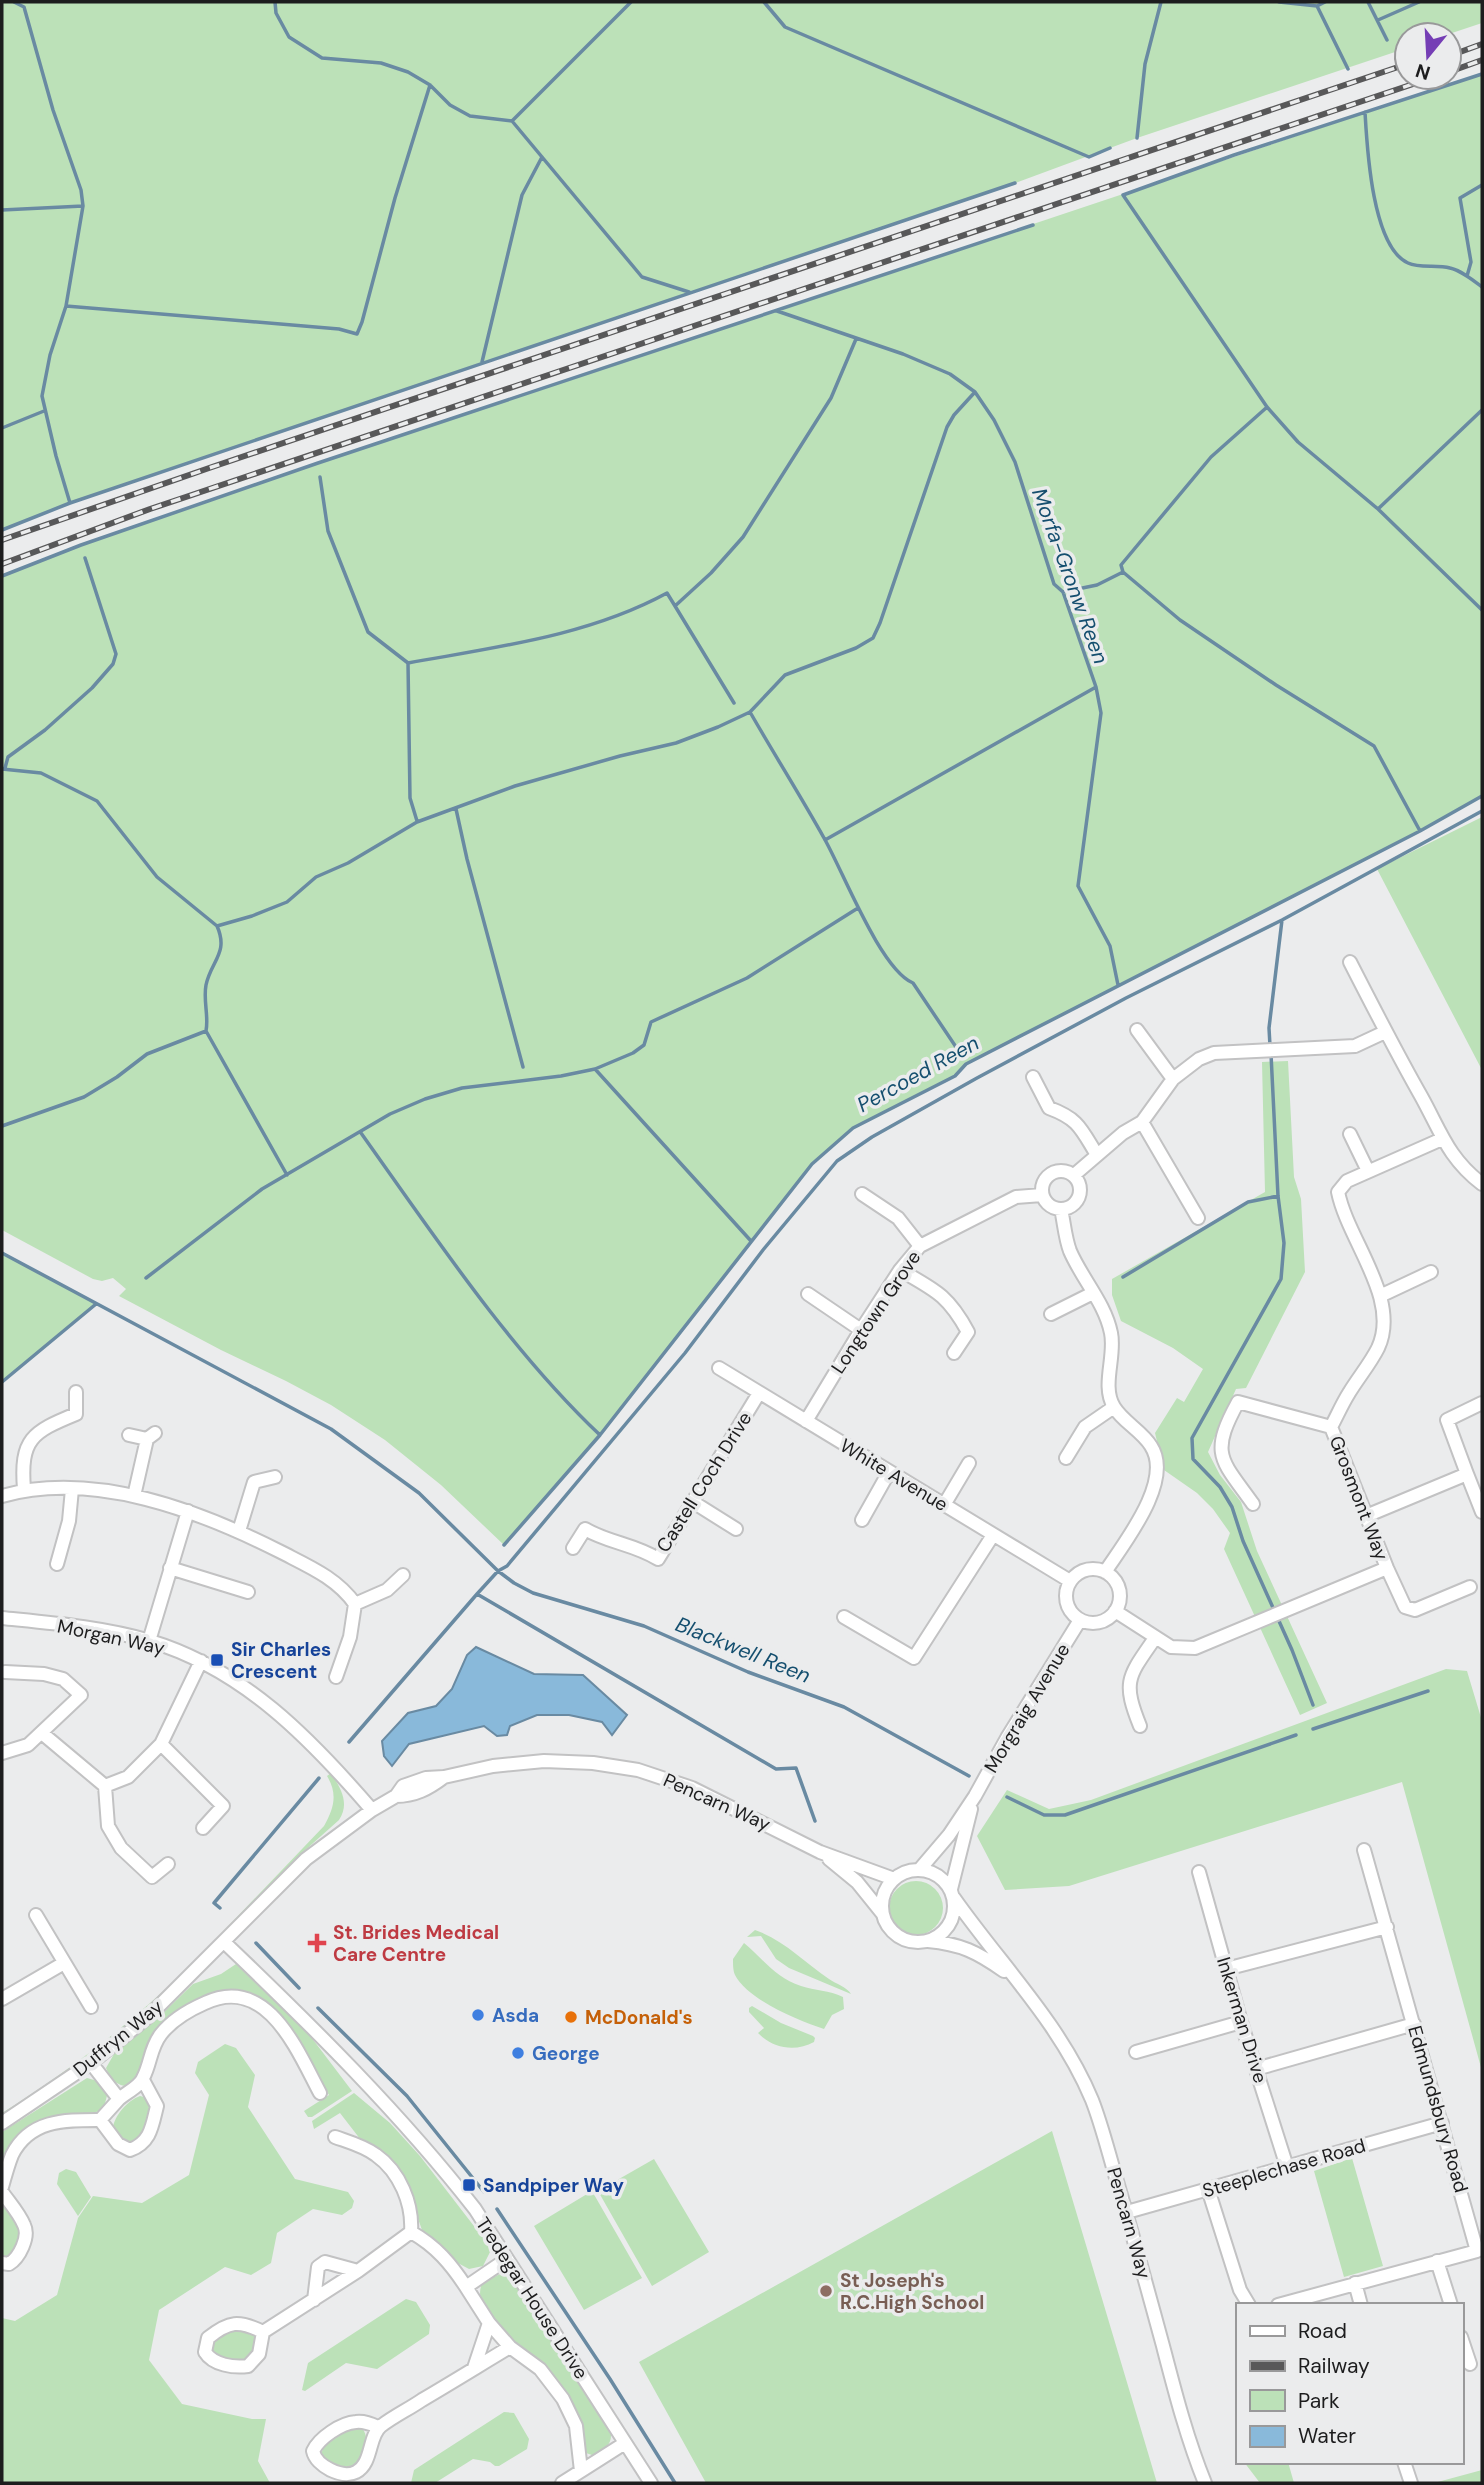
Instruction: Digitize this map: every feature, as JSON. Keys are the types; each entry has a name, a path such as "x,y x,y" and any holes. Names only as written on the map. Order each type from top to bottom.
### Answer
{"street":[{"path":"1350,962 1385,1032 1436,1122 1441,1139 1467,1172 1482,1184"},
{"path":"1137,1030 1173,1079"},
{"path":"1074,1175 1123,1133 1142,1122 1173,1079 1199,1059 1214,1053 1256,1049 1355,1046 1385,1032"},
{"path":"1033,1077 1049,1108 1069,1115 1079,1125 1097,1155"},
{"path":"1142,1122 1198,1218"},
{"path":"1350,1134 1368,1171"},
{"name":"Grosmont Way","path":"1115,1611 1171,1647 1195,1648 1387,1569 1331,1427 1347,1395 1378,1348 1385,1327 1380,1296 1341,1208 1338,1192 1347,1181 1441,1139"},
{"path":"1063,1170 1074,1175 1080,1184 1079,1196 1069,1207 1061,1209 1051,1206 1042,1195 1042,1184 1048,1174 1063,1170"},
{"path":"862,1194 898,1218 920,1245"},
{"name":"Longtown Grove","path":"806,1421 861,1330 900,1270 920,1245 1016,1197 1042,1195"},
{"path":"1061,1209 1069,1250 1112,1334 1110,1390 1114,1407 1144,1436 1154,1450 1155,1481 1144,1513 1105,1572"},
{"path":"900,1270 935,1290 950,1302 959,1315 968,1332 954,1353"},
{"path":"1380,1296 1431,1272"},
{"path":"1051,1314 1093,1293"},
{"path":"808,1294 861,1330"},
{"name":"White Avenue","path":"719,1368 1070,1581"},
{"path":"24,1489 23,1467 27,1446 43,1427 76,1414 76,1392"},
{"name":"Castell Coch Drive","path":"573,1548 585,1529 602,1539 640,1548 658,1559 759,1393"},
{"path":"1253,1504 1222,1461 1222,1436 1238,1402 1331,1427"},
{"path":"1482,1403 1447,1420 1482,1512"},
{"path":"1066,1458 1085,1427 1114,1407"},
{"path":"129,1435 151,1436 134,1496"},
{"path":"944,1505 969,1463"},
{"path":"862,1520 889,1472"},
{"path":"1366,1516 1467,1474"},
{"path":"239,1531 254,1482 275,1477"},
{"path":"2,1496 24,1489 72,1489 134,1496 188,1511 239,1531 327,1576 347,1592 355,1604 350,1637 336,1677"},
{"path":"57,1564 69,1521 72,1489"},
{"path":"693,1502 736,1529"},
{"path":"149,1641 188,1511"},
{"path":"845,1617 914,1658 993,1535"},
{"path":"170,1568 248,1592"},
{"path":"1089,1569 1105,1572 1117,1583 1120,1592 1115,1611 1102,1622 1093,1624 1080,1620 1070,1612 1065,1597 1070,1581 1078,1573 1089,1569"},
{"path":"1387,1569 1405,1607 1415,1609 1469,1587"},
{"path":"355,1604 387,1590 402,1575"},
{"name":"Morgan Way","path":"2,1618 102,1631 149,1641 201,1661 242,1685 292,1725 332,1762 372,1810"},
{"name":"Morgraig Avenue","path":"920,1869 949,1835 975,1796 1007,1738 1080,1620"},
{"path":"1140,1726 1129,1699 1129,1681 1155,1638"},
{"path":"105,1786 128,1777 161,1744 201,1661"},
{"path":"5,1672 44,1674 64,1679 81,1695"},
{"path":"2,1753 28,1745 43,1734 81,1695 94,1690"},
{"path":"43,1734 105,1786 108,1826 121,1848 152,1877 168,1864"},
{"path":"161,1744 223,1806 202,1828"},
{"name":"Pencarn Way","path":"224,1942 306,1859 372,1810 396,1796 410,1796 444,1777 493,1766 544,1761 593,1763 639,1770 692,1788 820,1852 894,1879"},
{"name":"Morgraig Avenue","path":"952,1893 959,1850 975,1796"},
{"name":"Edmundsbury Road","path":"1285,2303 1478,2250 1364,1850"},
{"name":"Pencarn Way","path":"820,1852 857,1882 883,1913"},
{"path":"920,1869 943,1879 952,1893 955,1909 952,1921 936,1937 926,1941 907,1940 898,1936 883,1913 884,1894 894,1879 911,1870 920,1869"},
{"name":"Inkerman Drive","path":"1199,1872 1241,2022 1287,2167"},
{"name":"Pencarn Way","path":"952,1893 1045,2016 1080,2074 1100,2122 1175,2393 1205,2483"},
{"path":"36,1915 91,2007"},
{"path":"1226,1969 1387,1927"},
{"name":"Pencarn Way","path":"926,1941 951,1943 973,1951 1015,1979"},
{"name":"Duffryn Way","path":"2,2123 91,2063 149,2016 224,1942"},
{"name":"Tredegar House Drive","path":"224,1942 423,2144 475,2209 651,2483"},
{"path":"2,1999 64,1962"},
{"path":"2,2187 13,2153 33,2131 64,2120 100,2120 119,2099 143,2080 151,2053 163,2031 202,2004 224,1997 236,1997 257,2003 273,2015 302,2059 320,2093"},
{"path":"1136,2052 1241,2022"},
{"path":"1256,2069 1414,2024"},
{"path":"91,2063 119,2099"},
{"path":"100,2120 122,2148 130,2150 144,2143 150,2135 157,2106 143,2080"},
{"name":"Steeplechase Road","path":"1126,2212 1442,2123"},
{"path":"263,2332 239,2323 230,2323 208,2339 205,2352 216,2362 248,2366 259,2354 263,2332 358,2271 411,2232 412,2221 406,2196 385,2162 369,2150 335,2137"},
{"path":"1208,2189 1240,2290 1249,2303"},
{"path":"2,2192 24,2225 25,2232 17,2258 9,2264 2,2263"},
{"path":"411,2232 442,2255 489,2323 510,2347 540,2369 563,2399 576,2426 581,2471"},
{"path":"466,2287 507,2259"},
{"path":"1437,2261 1450,2303"},
{"path":"314,2300 318,2267 325,2262 358,2271"},
{"path":"1355,2283 1360,2303"},
{"path":"474,2368 489,2323"},
{"path":"1463,2343 1470,2364"},
{"path":"378,2427 363,2422 351,2422 318,2443 313,2451 315,2459 322,2466 336,2471 357,2471 365,2462 378,2427 510,2347"},
{"path":"562,2483 625,2443"},
{"path":"1405,2464 1410,2483"}],"green space":[{"path":"2,2 1482,2 1482,23 1463,29 1463,21 1393,21 1393,53 70,503 2,530"},
{"path":"1482,74 1482,796 1420,831 966,1064 955,1076 853,1128 812,1164 600,1435 504,1545 441,1485 385,1440 331,1405 119,1296 126,1289 113,1278 102,1281 93,1279 2,1230 2,576 81,545 318,463 1431,91 1463,91 1463,80"},
{"path":"1482,817 1482,1070 1377,869"},
{"path":"1288,1061 1294,1177 1301,1199 1305,1272 1246,1388 1236,1389 1208,1452 1220,1475 1241,1502 1257,1551 1327,1703 1300,1715 1224,1549 1230,1533 1213,1509 1197,1493 1164,1470 1155,1433 1177,1398 1184,1402 1203,1369 1173,1348 1121,1321 1112,1295 1112,1279 1265,1192 1262,1062"},
{"path":"2,1253 96,1304 2,1382"},
{"path":"1446,1669 1467,1671 1482,1721 1482,2071 1402,1782 1069,1886 1005,1890 977,1836 1007,1790 1049,1809 1091,1800"},
{"path":"331,1773 341,1790 344,1802 339,1820 302,1853 193,1968 190,1966 324,1826 334,1795 327,1776"},
{"path":"916,1881 935,1889 943,1908 935,1927 916,1935 897,1927 889,1908 897,1889"},
{"path":"755,1930 785,1945 851,1994 789,1968 776,1959 761,1936 747,1937"},
{"path":"744,1943 792,1983 843,1997 844,2009 832,2015 824,2029 801,2021 762,2001 742,1984 734,1973 733,1959"},
{"path":"236,1964 308,2033 352,2091 308,2117 304,2111 329,2095 283,2019 273,2008 249,1995 189,2011 167,2020 160,2025 145,2050 135,2080 126,2086 111,2079 106,2068 114,2054 193,1984 221,1974"},
{"path":"186,1970 146,2013 72,2072 2,2117 2,2113 51,2081 121,2028"},
{"path":"752,2006 781,2023 813,2036 814,2042 792,2048 771,2043 758,2033 764,2028 749,2012"},
{"path":"225,2044 236,2048 255,2075 248,2107 295,2179 348,2192 354,2201 352,2208 342,2215 313,2209 277,2233 271,2263 251,2275 225,2267 159,2310 149,2360 182,2404 252,2419 266,2419 258,2461 270,2483 2,2483 2,2318 15,2321 57,2295 78,2218 93,2196 142,2203 189,2175 209,2095 195,2073 198,2062"},
{"path":"87,2078 101,2082 108,2092 104,2107 85,2115 58,2116 36,2123 20,2136 2,2168 2,2132"},
{"path":"354,2093 390,2123 420,2156 487,2243 490,2252 483,2266 469,2269 454,2261 422,2230 415,2210 340,2113 314,2129 312,2121"},
{"path":"140,2096 148,2098 152,2104 146,2133 133,2144 124,2143 113,2128 114,2123 126,2105"},
{"path":"1052,2131 1157,2483 706,2483 639,2362"},
{"path":"1352,2158 1383,2266 1344,2277 1314,2171"},
{"path":"654,2159 709,2252 652,2286 598,2191"},
{"path":"66,2169 76,2172 91,2197 78,2216 57,2184 59,2173"},
{"path":"592,2191 642,2278 584,2310 534,2226"},
{"path":"2,2201 19,2230 16,2251 9,2257 2,2256"},
{"path":"500,2274 511,2277 610,2428 610,2441 606,2448 595,2456 586,2453 583,2448 574,2409 560,2384 505,2334 484,2309 480,2296 482,2283"},
{"path":"406,2299 416,2302 430,2325 429,2334 377,2369 346,2363 305,2391 302,2390 308,2363"},
{"path":"234,2329 253,2332 258,2338 251,2357 232,2361 212,2353 213,2342"},
{"path":"504,2412 514,2413 529,2439 527,2449 499,2466 473,2459 435,2483 411,2483 414,2470"},
{"path":"353,2427 362,2428 366,2437 364,2451 357,2464 344,2467 322,2458 327,2443"},
{"path":"1246,2464 1289,2464 1294,2483 1260,2483"},
{"path":"1482,2470 1482,2483 1434,2483"}],"water":[{"path":"476,1647 534,1674 583,1675 627,1715 612,1735 602,1722 569,1715 537,1715 510,1726 507,1735 497,1736 484,1726 409,1744 392,1766 384,1756 382,1741 408,1713 436,1706 452,1689 467,1655"}],"waterway":[{"path":"14,2 24,7 53,110 81,190 83,206 66,306 50,355 42,396 70,503"},
{"path":"275,2 276,13 289,37 322,58 381,63 408,72 430,85 450,105 470,116 512,121 642,277 689,292"},
{"path":"512,121 631,2"},
{"path":"764,2 785,27 1089,157 1110,148"},
{"path":"1137,138 1145,64 1161,2"},
{"path":"1279,2 1317,6 1325,2"},
{"path":"1368,2 1387,40"},
{"path":"1378,20 1419,2"},
{"path":"1317,6 1348,69"},
{"path":"1482,74 1234,155 1123,195 1267,407 1298,442 1378,509 1482,610"},
{"path":"66,306 339,329 357,334 430,85"},
{"path":"1365,112 1374,195 1386,238 1396,253 1413,265 1454,269 1482,287"},
{"path":"482,362 522,195 542,157"},
{"path":"2,530 70,503 1015,183"},
{"path":"1467,276 1471,262 1460,198 1482,185"},
{"path":"2,210 83,206"},
{"path":"2,576 81,545 318,463 1033,225"},
{"name":"Morfa-Gronw Reen","path":"777,311 903,354 950,374 975,392 994,420 1015,462 1054,584 1063,592 1096,687 1101,713 1078,886 1110,946 1118,985"},
{"path":"734,703 675,606 711,573 743,537 831,398 856,339"},
{"path":"2,769 41,773 97,801 157,877 217,926 252,916 287,902 316,877 348,863 417,822 515,786 676,743 718,727 750,712 785,675 856,648 873,638 947,427 975,392"},
{"path":"1266,408 1211,457 1121,565 1123,572 1180,620 1276,685 1374,746 1420,831"},
{"path":"1378,509 1482,410"},
{"path":"2,428 44,411"},
{"path":"320,477 328,531 368,632 408,663 574,630 637,608 667,593 675,606"},
{"path":"5,768 8,757 45,730 92,688 113,664 116,654 85,558"},
{"path":"1063,592 1097,585 1123,572"},
{"path":"408,663 410,798 417,821"},
{"path":"825,840 1096,687"},
{"path":"750,712 824,838 875,940 900,974 913,983 958,1050"},
{"name":"Percoed Reen","path":"504,1545 600,1435 812,1164 853,1128 955,1076 966,1064 1420,831 1482,796"},
{"path":"456,809 523,1067"},
{"path":"349,1742 477,1594 498,1571 507,1566 685,1353 763,1250 837,1161 872,1137 977,1078 1126,998 1282,920 1482,811"},
{"path":"146,1278 262,1189 390,1114 425,1099 462,1088 561,1076 595,1069 633,1053 644,1045 651,1022 747,978 858,908"},
{"path":"1270,1046 1269,1028 1282,920"},
{"path":"2,1126 84,1097 147,1054 206,1031 206,985 221,943 217,926"},
{"path":"206,1031 287,1175"},
{"path":"1271,1054 1278,1196 1284,1243 1281,1279 1192,1438 1193,1459 1220,1487 1232,1507 1243,1541 1292,1650 1313,1705"},
{"path":"595,1069 751,1241"},
{"path":"361,1133 504,1329 567,1402 600,1435"},
{"path":"1123,1277 1248,1202 1278,1196"},
{"path":"2,1253 331,1429 419,1493 498,1571 514,1583 533,1593 644,1626 748,1672 844,1707 969,1776"},
{"path":"2,1382 96,1304"},
{"path":"477,1594 776,1769 796,1768 815,1821"},
{"name":"Blackwell Reen","path":"1313,1729 1428,1691"},
{"name":"Blackwell Reen","path":"1007,1797 1044,1815 1065,1815 1296,1735"},
{"path":"220,1908 214,1903 319,1778"},
{"path":"256,1943 299,1988"},
{"path":"318,2008 407,2096 484,2192"},
{"path":"497,2209 610,2379 675,2483"}],"railway":[{"path":"1463,51 1482,44"},
{"path":"1463,67 1482,60"},
{"path":"2,540 1393,69"},
{"path":"2,564 150,509 1393,91"}],"place":[{"name":"Sir Charles Crescent","path":"217,1660"},
{"name":"St. Brides Medical Care Centre","path":"317,1943"},
{"name":"Asda","path":"478,2015"},
{"name":"McDonald's","path":"571,2017"},
{"name":"George","path":"518,2053"},
{"name":"Sandpiper Way","path":"469,2185"},
{"name":"St Joseph's R.C.High School","path":"826,2291"}]}
